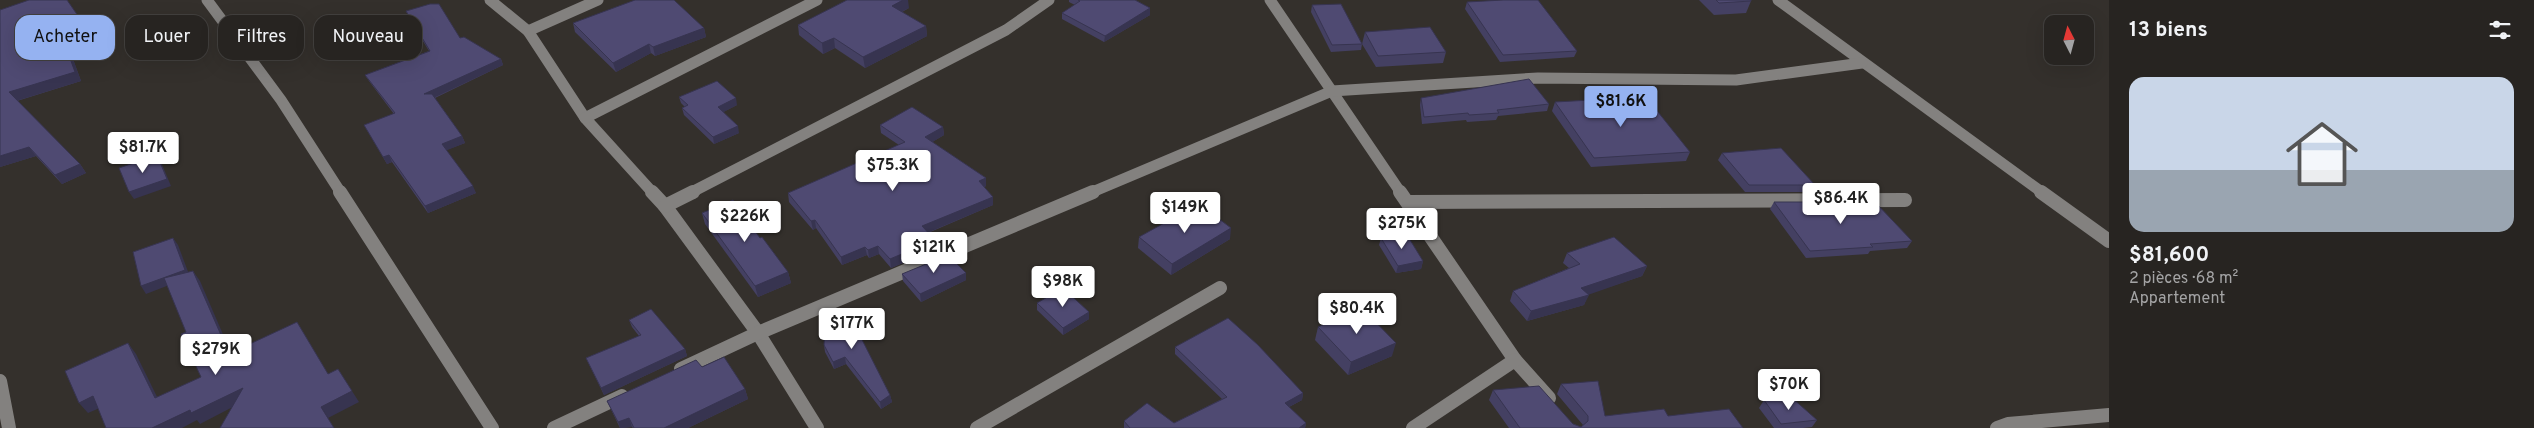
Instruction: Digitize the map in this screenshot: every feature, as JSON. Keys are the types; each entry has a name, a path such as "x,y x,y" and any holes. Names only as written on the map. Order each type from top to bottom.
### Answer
{"street":[{"path":"207,0 281,100 492,428"},
{"path":"490,0 528,31 584,118 665,206 758,333 817,428"},
{"path":"528,31 598,0"},
{"path":"584,118 817,0"},
{"path":"665,206 1006,30 1050,0"},
{"path":"1270,0 1515,360 1557,408"},
{"path":"1778,0 2109,241"},
{"path":"669,374 758,333 1332,91 1538,78 1736,80 1862,62"},
{"path":"1409,202 1905,200"},
{"path":"977,428 1220,288"},
{"path":"1413,428 1515,360"},
{"path":"0,381 8,428"},
{"path":"554,428 634,391"},
{"path":"1997,428 2008,424 2109,415"}],"building":[{"path":"29,0 67,0 77,15 15,15 15,60 71,60 75,72 9,92 80,164 55,175 29,147 0,156 0,10"},
{"path":"635,0 674,0 704,28 653,47 649,44 613,63 573,23"},
{"path":"847,0 903,0 892,6 926,26 863,57 834,38 822,43 798,25"},
{"path":"1078,0 1135,0 1150,8 1105,36 1062,13 1080,1"},
{"path":"1538,0 1577,51 1503,55 1467,2"},
{"path":"1716,0 1751,0 1751,1 1719,3"},
{"path":"430,4 439,4 460,38 464,37 501,59 424,94 432,94 462,136 442,144 473,186 425,206 389,155 383,157 364,125 395,113 365,75 406,60 422,60 422,54 430,51 422,38 422,15 408,15 406,11"},
{"path":"1341,4 1362,44 1332,45 1312,5"},
{"path":"1430,27 1446,52 1378,56 1365,32"},
{"path":"1529,79 1549,104 1497,110 1499,113 1469,115 1468,113 1424,117 1421,98"},
{"path":"717,81 736,98 718,107 738,126 713,137 682,108 688,105 679,97"},
{"path":"1646,97 1690,152 1594,158 1555,102"},
{"path":"912,107 943,127 925,137 986,178 979,181 993,197 922,226 935,240 890,259 878,246 868,250 865,247 841,257 815,220 811,221 788,193 905,142 880,125"},
{"path":"1781,148 1815,185 1749,185 1722,153"},
{"path":"157,155 167,179 129,192 119,168"},
{"path":"733,200 760,238 762,237 788,272 755,286 702,213"},
{"path":"1774,202 1831,202 1834,205 1875,202 1912,241 1870,244 1873,247 1810,251"},
{"path":"1202,206 1231,228 1172,264 1139,237 1175,217 1179,220"},
{"path":"1407,235 1423,261 1398,266 1381,238"},
{"path":"1614,237 1647,266 1581,288 1589,295 1531,311 1513,291 1580,264 1567,253"},
{"path":"173,238 185,270 141,286 133,252"},
{"path":"948,255 966,273 920,294 902,274"},
{"path":"193,271 224,342 233,338 239,349 297,322 328,374 338,369 352,391 321,407 334,428 220,428 243,388 191,413 190,410 152,428 106,428 93,396 79,403 65,371 128,343 155,398 201,377 181,334 186,332 164,278"},
{"path":"1063,288 1089,312 1063,328 1037,303"},
{"path":"1362,308 1396,343 1351,362 1318,327"},
{"path":"651,309 685,349 601,388 586,358 641,335 629,320"},
{"path":"847,310 890,395 880,402 845,357 833,362 824,345 826,311"},
{"path":"1228,318 1258,345 1303,393 1285,403 1306,423 1299,428 1130,428 1124,421 1147,403 1174,423 1227,397 1175,347"},
{"path":"724,357 745,389 664,428 634,428 629,418 618,422 607,401 696,360 702,367"},
{"path":"1598,381 1605,416 1664,409 1668,416 1729,409 1743,428 1520,428 1493,390 1539,386 1573,424 1581,427 1588,421 1588,416 1561,384"},
{"path":"1791,397 1817,420 1781,424 1764,400"}]}
